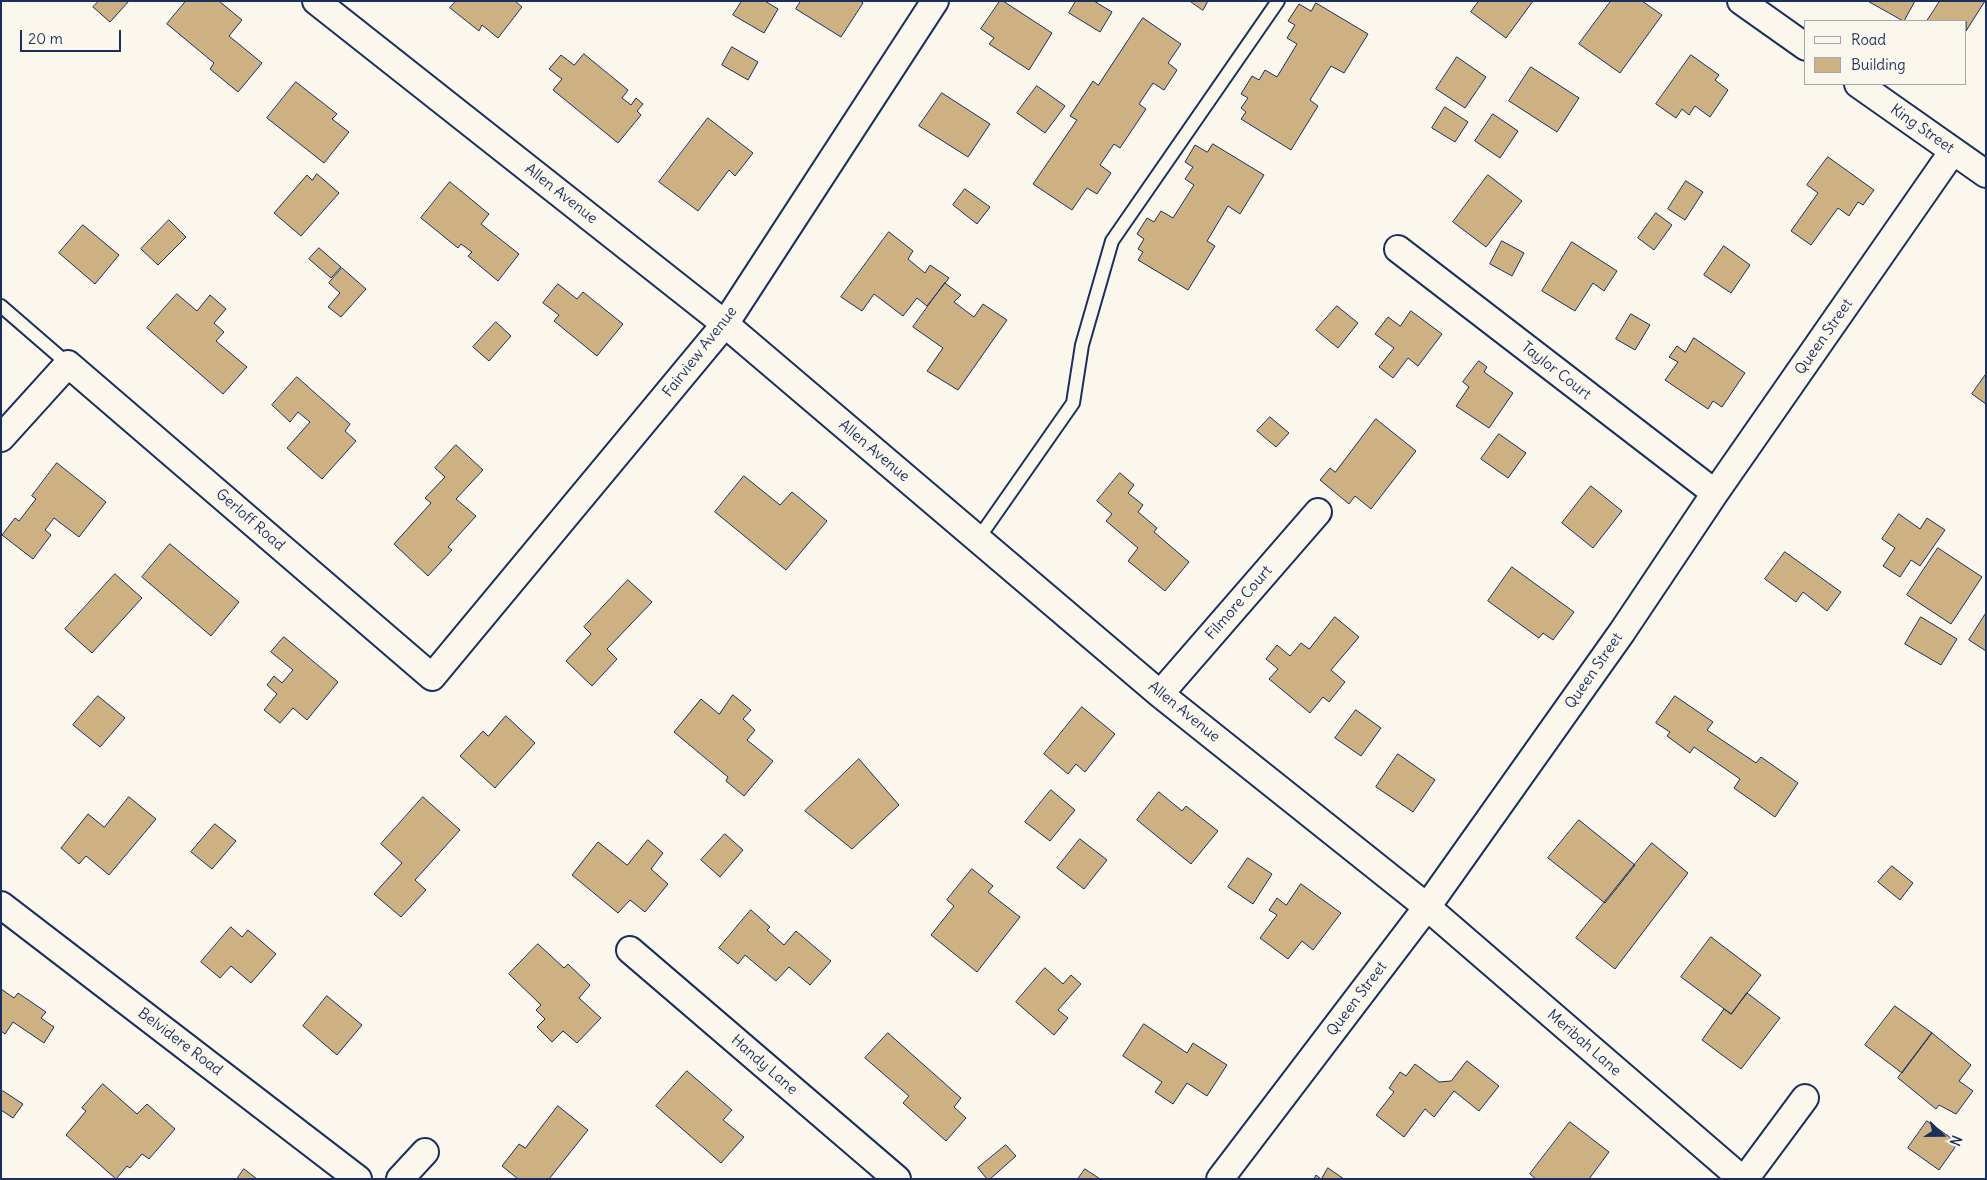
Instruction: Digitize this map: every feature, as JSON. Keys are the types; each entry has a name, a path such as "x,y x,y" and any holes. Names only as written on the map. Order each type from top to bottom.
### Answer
{"street":[{"name":"Allen Avenue","path":"316,1 725,324 1160,694 1427,906"},
{"name":"Fairview Avenue","path":"432,677 725,324 935,1"},
{"path":"1741,1 1804,46"},
{"name":"King Street","path":"1859,85 1986,174"},
{"name":"Queen Street","path":"1220,1179 1427,906 1625,628 1715,492 1953,151"},
{"name":"Taylor Court","path":"1398,248 1715,492"},
{"path":"1,438 68,364"},
{"name":"Gerloff Road","path":"68,364 432,677"},
{"name":"Filmore Court","path":"1160,694 1318,512"},
{"name":"Belvidere Road","path":"1,905 358,1179"},
{"name":"Meribah Lane","path":"1427,906 1744,1179 1805,1098"},
{"name":"Handy Lane","path":"630,950 897,1179"},
{"path":"400,1179 425,1152"}],"lane":[{"path":"978,539 1073,403 1082,345 1112,241 1278,1"},
{"path":"1,306 68,364"}],"building":[{"path":"99,1 129,1 110,22 93,7"},
{"path":"186,1 219,1 242,20 229,36 262,63 238,92 210,69 214,63 167,24"},
{"path":"456,1 515,1 522,7 498,38 482,25 479,31 450,8"},
{"path":"742,1 765,1 778,9 764,33 733,15"},
{"path":"801,1 860,1 863,3 841,37 796,9"},
{"path":"1000,1 1003,1 1052,33 1029,70 989,44 994,38 981,29"},
{"path":"1076,1 1094,1 1112,12 1100,32 1069,13"},
{"path":"1190,1 1208,1 1203,10"},
{"path":"1479,1 1533,1 1506,38 1471,12"},
{"path":"1611,1 1642,1 1662,15 1620,73 1579,44"},
{"path":"1868,1 1915,1 1905,20"},
{"path":"1940,1 1985,1 1967,29 1967,20 1928,20"},
{"path":"1316,3 1368,34 1344,73 1331,66 1310,100 1318,106 1291,150 1241,119 1246,112 1241,108 1248,98 1241,94 1252,76 1259,80 1265,70 1277,77 1297,44 1287,38 1295,25 1288,21 1299,4 1311,11"},
{"path":"1143,18 1181,44 1168,63 1177,70 1164,90 1153,83 1139,104 1146,109 1120,148 1114,144 1100,165 1111,173 1097,194 1087,188 1072,210 1033,184 1077,120 1070,116 1093,81 1098,85"},
{"path":"732,47 758,62 748,80 722,65"},
{"path":"584,54 628,90 622,98 631,105 636,98 643,104 637,111 641,115 618,143 553,90 562,79 549,69 561,55 574,65"},
{"path":"1691,55 1719,75 1715,80 1728,90 1710,117 1695,106 1689,115 1682,109 1676,118 1656,104"},
{"path":"1457,57 1486,77 1465,108 1436,89"},
{"path":"1531,67 1579,98 1557,132 1509,101"},
{"path":"296,82 337,114 332,119 349,132 324,163 267,118"},
{"path":"1037,86 1065,106 1045,133 1017,113"},
{"path":"942,93 990,124 968,157 919,126"},
{"path":"1445,107 1468,122 1455,142 1432,128"},
{"path":"1493,114 1518,131 1500,158 1475,141"},
{"path":"708,118 753,153 735,176 729,170 698,211 659,182"},
{"path":"1213,144 1264,175 1240,214 1228,206 1207,241 1215,246 1188,290 1138,260 1143,252 1138,249 1144,239 1137,234 1147,218 1154,222 1161,211 1173,218 1194,185 1185,179 1193,167 1185,162 1195,145 1207,152"},
{"path":"1828,157 1874,190 1863,205 1858,202 1849,216 1838,208 1811,245 1791,231 1818,193 1807,185"},
{"path":"317,174 339,193 301,236 274,213 307,175 312,180"},
{"path":"1488,175 1522,201 1486,247 1453,222"},
{"path":"1686,181 1703,192 1685,220 1668,209"},
{"path":"450,182 489,214 481,224 519,254 498,281 468,256 472,252 461,244 458,248 421,218"},
{"path":"965,189 990,207 977,224 953,205"},
{"path":"1656,213 1672,225 1654,250 1638,238"},
{"path":"169,220 186,237 158,265 141,249"},
{"path":"83,225 119,255 95,284 59,253"},
{"path":"889,232 913,251 908,259 925,273 930,265 949,278 927,306 917,298 903,316 874,294 862,311 841,297"},
{"path":"1502,241 1524,253 1512,276 1490,264"},
{"path":"1572,242 1617,271 1604,291 1593,283 1575,311 1542,291"},
{"path":"1724,246 1750,265 1731,293 1704,275"},
{"path":"319,248 341,267 331,278 309,259"},
{"path":"342,268 366,289 341,317 328,307 340,293 329,283"},
{"path":"945,283 961,295 954,302 974,317 983,304 1007,320 958,390 927,371 943,348 913,327"},
{"path":"558,284 577,299 583,292 623,324 597,356 554,321 559,315 543,303"},
{"path":"177,294 197,311 210,295 226,309 214,323 224,332 216,341 247,367 223,394 147,328"},
{"path":"1337,306 1358,323 1338,348 1316,330"},
{"path":"1411,311 1442,334 1418,366 1408,358 1393,378 1379,367 1394,348 1375,334 1388,317 1400,326"},
{"path":"1631,314 1650,325 1635,350 1616,339"},
{"path":"496,322 511,336 489,361 473,347"},
{"path":"1694,338 1745,373 1722,407 1713,401 1708,409 1665,380 1678,362 1669,357 1677,346 1685,352"},
{"path":"1479,361 1487,367 1484,372 1513,393 1489,428 1456,406 1469,387 1463,382"},
{"path":"1986,374 1986,404 1972,394"},
{"path":"297,377 350,424 345,431 356,441 322,479 287,448 310,422 298,412 290,422 272,405"},
{"path":"1270,417 1289,433 1276,447 1257,431"},
{"path":"1376,419 1416,451 1371,509 1355,496 1349,504 1320,480 1330,468 1335,472"},
{"path":"1499,434 1526,453 1508,478 1481,459"},
{"path":"456,445 483,470 456,499 476,516 448,547 452,550 428,576 394,544 431,503 425,498 445,477 435,468"},
{"path":"57,463 106,502 79,537 54,518 45,530 51,535 33,559 2,535 15,518 19,521 36,499 32,496"},
{"path":"1120,473 1134,485 1128,493 1143,505 1138,512 1157,528 1154,532 1189,562 1165,591 1128,561 1138,548 1106,521 1112,514 1097,501"},
{"path":"744,476 780,505 792,492 827,521 786,570 715,512"},
{"path":"1591,486 1622,511 1593,548 1562,523"},
{"path":"1899,514 1920,529 1927,518 1945,530 1920,566 1911,560 1900,577 1883,566 1895,548 1882,539"},
{"path":"170,544 239,602 211,636 142,577"},
{"path":"1938,548 1982,577 1951,624 1907,595"},
{"path":"1785,552 1841,592 1827,611 1803,592 1796,602 1765,579"},
{"path":"1512,567 1574,612 1553,640 1543,633 1539,638 1488,601"},
{"path":"115,574 142,598 92,653 65,629"},
{"path":"628,580 652,602 607,649 617,659 592,686 566,661 591,634 584,627"},
{"path":"1986,613 1986,651 1969,640"},
{"path":"1335,617 1359,637 1331,670 1345,682 1329,702 1323,697 1310,713 1269,679 1278,669 1266,659 1277,645 1290,656 1301,643 1309,649"},
{"path":"1921,617 1957,639 1941,665 1905,644"},
{"path":"284,637 338,682 307,720 293,708 280,723 264,710 277,694 267,685 274,676 282,683 293,670 271,652"},
{"path":"733,695 751,710 743,719 755,730 747,740 773,761 744,796 726,781 728,777 674,732 701,699 719,714"},
{"path":"98,696 125,718 100,747 73,725"},
{"path":"1675,696 1713,722 1707,730 1756,763 1761,757 1798,783 1775,817 1734,788 1740,779 1694,747 1690,753 1667,736 1670,732 1656,723"},
{"path":"1082,707 1115,734 1085,772 1076,764 1068,774 1044,754"},
{"path":"1356,710 1381,728 1361,756 1335,738"},
{"path":"506,716 535,743 495,788 460,756 483,731 488,736"},
{"path":"1398,754 1435,780 1413,812 1376,787"},
{"path":"859,759 899,805 852,849 805,811"},
{"path":"1051,790 1075,810 1050,841 1025,822"},
{"path":"1159,792 1182,811 1186,806 1218,831 1191,864 1137,820"},
{"path":"129,797 156,819 109,875 86,856 79,864 61,848 88,814 104,827"},
{"path":"423,797 460,830 415,880 426,890 401,917 374,894 402,863 381,844"},
{"path":"1579,820 1635,865 1605,903 1548,858"},
{"path":"215,824 236,841 212,869 191,852"},
{"path":"725,834 743,850 720,877 701,860"},
{"path":"1080,839 1107,860 1084,889 1057,868"},
{"path":"648,840 663,853 651,869 668,884 645,912 630,900 618,913 572,875 598,842 627,865"},
{"path":"1652,843 1688,873 1615,969 1576,938"},
{"path":"1248,858 1272,874 1253,904 1228,887"},
{"path":"1892,866 1913,883 1900,900 1878,882"},
{"path":"972,869 993,886 988,892 1020,917 977,972 931,935 954,906 947,900"},
{"path":"1301,884 1341,913 1313,950 1302,941 1288,959 1260,938 1277,915 1269,910 1277,898 1286,905"},
{"path":"751,910 770,927 767,930 784,945 796,931 831,961 810,985 789,967 776,981 745,955 738,964 719,948"},
{"path":"231,927 242,937 248,930 276,954 251,983 231,966 220,978 201,962"},
{"path":"1711,937 1761,975 1731,1014 1681,977"},
{"path":"538,944 564,968 568,964 590,985 579,998 601,1018 577,1043 563,1031 552,1042 537,1027 545,1019 536,1010 541,1005 509,974"},
{"path":"1045,968 1063,984 1071,975 1081,984 1058,1010 1068,1018 1054,1035 1016,1002"},
{"path":"1,989 14,998 18,993 46,1012 41,1018 54,1027 44,1043 13,1022 5,1034 1,1031"},
{"path":"1747,993 1780,1018 1741,1069 1702,1040 1724,1009 1731,1014"},
{"path":"327,996 362,1025 337,1055 303,1026"},
{"path":"1895,1006 1932,1033 1902,1073 1865,1045"},
{"path":"1144,1024 1187,1053 1193,1043 1227,1065 1207,1096 1187,1083 1173,1104 1155,1092 1162,1082 1123,1056"},
{"path":"888,1033 961,1098 954,1107 966,1118 946,1141 903,1103 909,1096 865,1058"},
{"path":"1932,1033 1971,1065 1959,1081 1973,1091 1956,1114 1939,1105 1936,1109 1898,1078"},
{"path":"1467,1061 1499,1086 1479,1111 1454,1091 1434,1117 1425,1109 1404,1137 1376,1115 1394,1092 1389,1088 1400,1072 1406,1076 1415,1064 1439,1082 1451,1081"},
{"path":"687,1071 732,1110 723,1120 744,1137 721,1163 656,1106"},
{"path":"103,1084 137,1114 147,1104 175,1129 149,1159 142,1154 130,1168 127,1166 116,1179 66,1135 86,1111 82,1108"},
{"path":"3,1091 23,1104 13,1118 1,1110 1,1093"},
{"path":"558,1106 588,1130 549,1179 518,1179 502,1166 519,1144 525,1148"},
{"path":"1927,1121 1958,1143 1939,1170 1908,1148"},
{"path":"1570,1122 1609,1152 1589,1179 1536,1179 1530,1174"},
{"path":"1006,1145 1016,1156 990,1179 987,1179 978,1168"},
{"path":"1328,1168 1344,1179 1321,1179"},
{"path":"244,1169 257,1179 237,1179"},
{"path":"1085,1169 1100,1179 1078,1179"}]}
